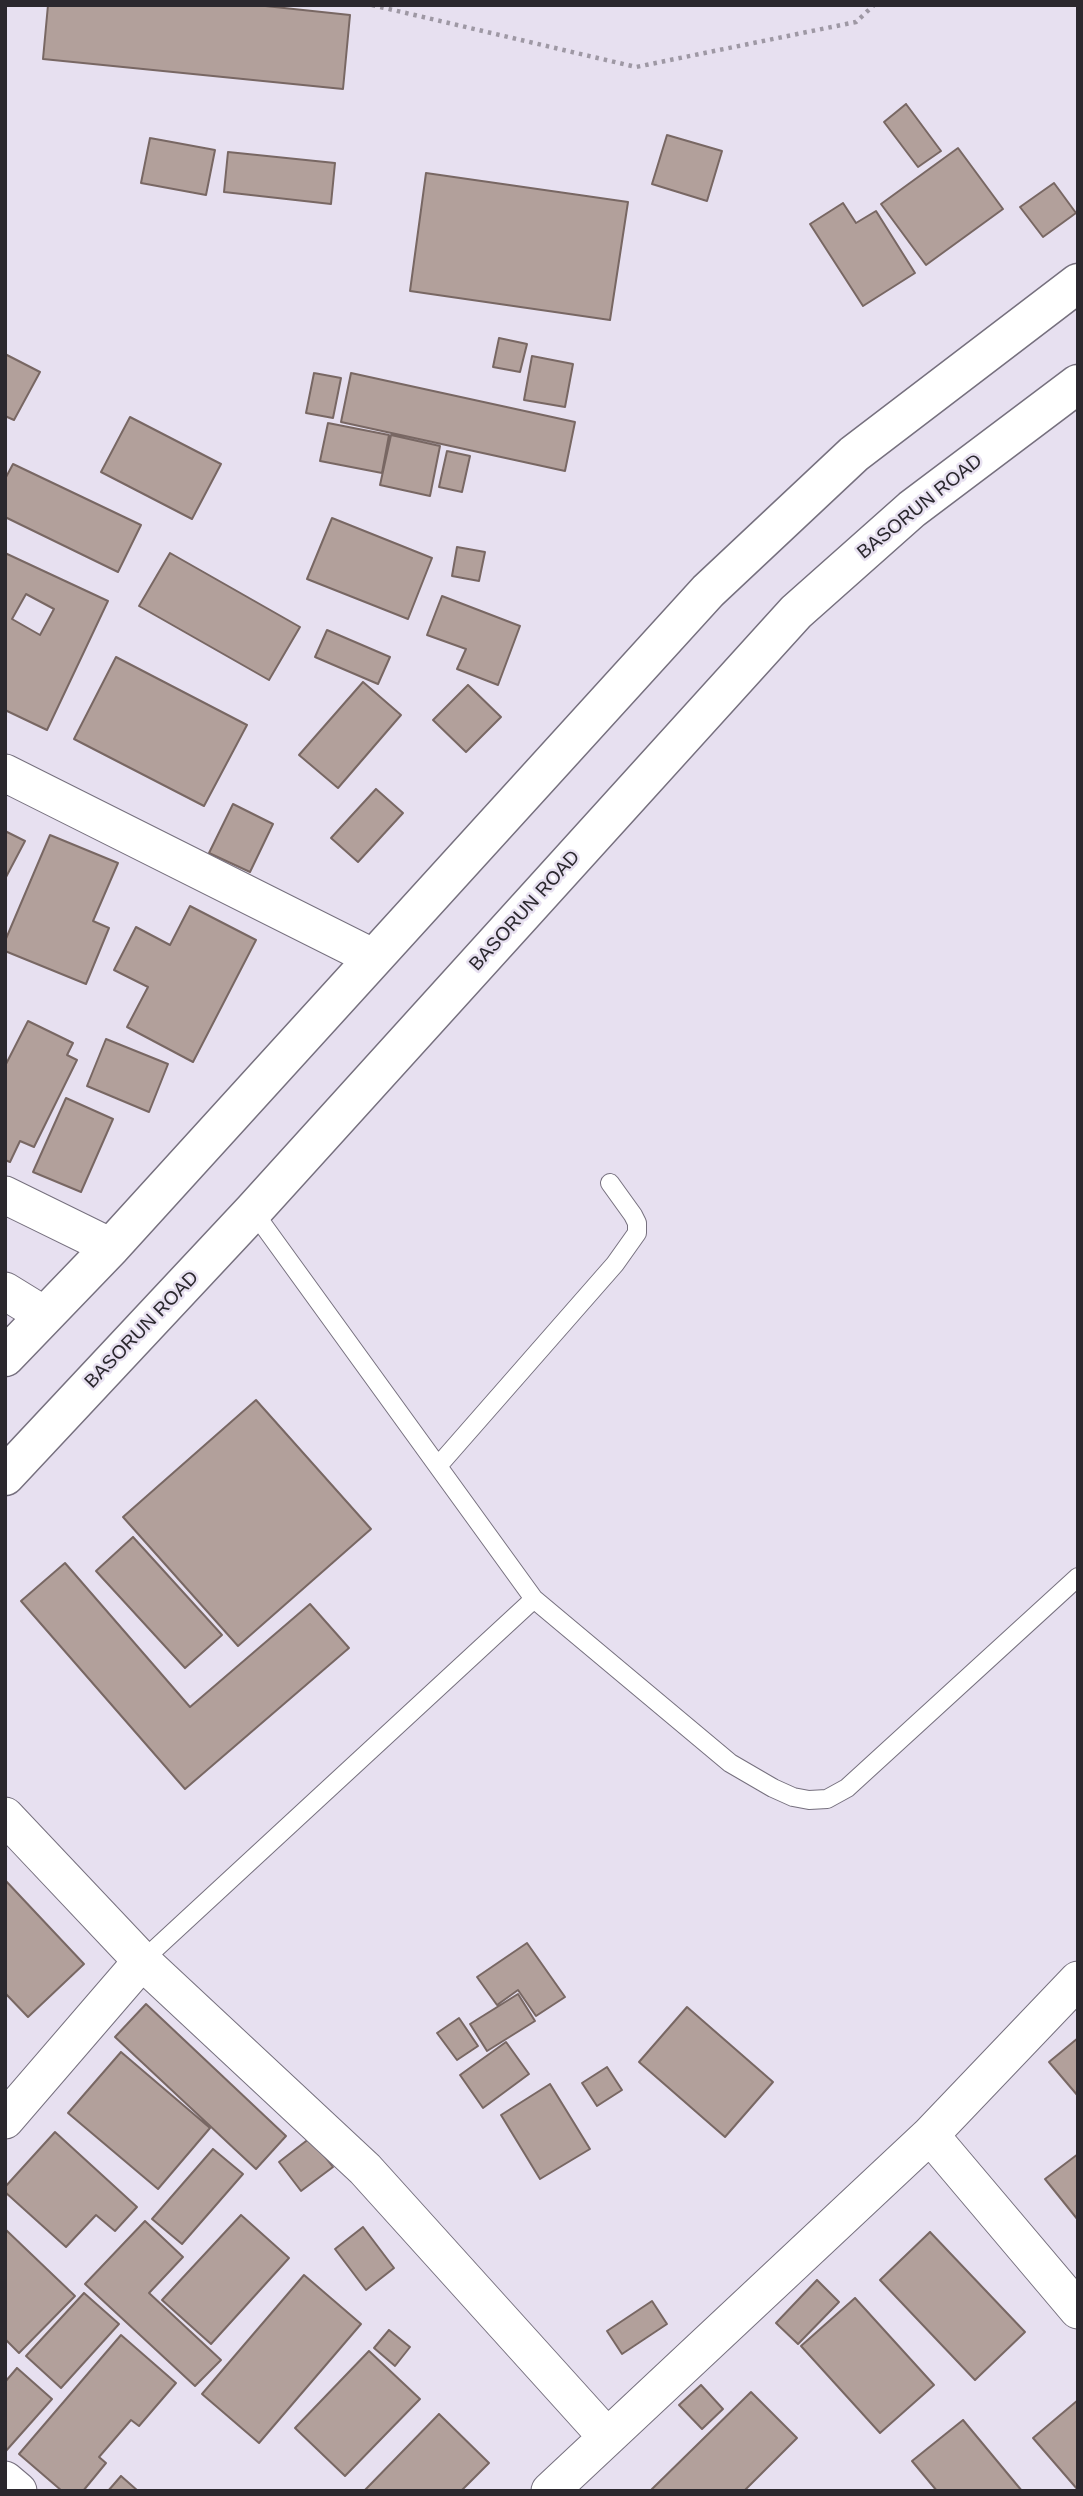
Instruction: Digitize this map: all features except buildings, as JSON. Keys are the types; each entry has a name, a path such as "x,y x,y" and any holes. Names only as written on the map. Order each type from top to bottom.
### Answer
{"main road":[{"path":"5,1357 111,1247 708,590 854,454 1078,283"},
{"name":"BASORUN ROAD","path":"5,1476 253,1211 796,612 912,509 1078,384"}],"street":[{"path":"5,773 374,957"},
{"path":"5,1195 111,1247"},
{"path":"5,1291 44,1315"},
{"path":"5,1815 142,1961 365,2169 607,2437"},
{"path":"5,2120 142,1961"},
{"path":"550,2491 930,2135 1078,1980"},
{"path":"930,2135 1078,2310"},
{"path":"5,2480 18,2491"}],"lane":[{"path":"438,1466 615,1264 637,1233 634,1215 610,1183"},
{"path":"253,1211 534,1600 730,1763 793,1797 827,1799 847,1788 1078,1577"},
{"path":"142,1961 534,1600"}],"path":[{"path":"372,5 636,67 856,22 874,5"}]}
